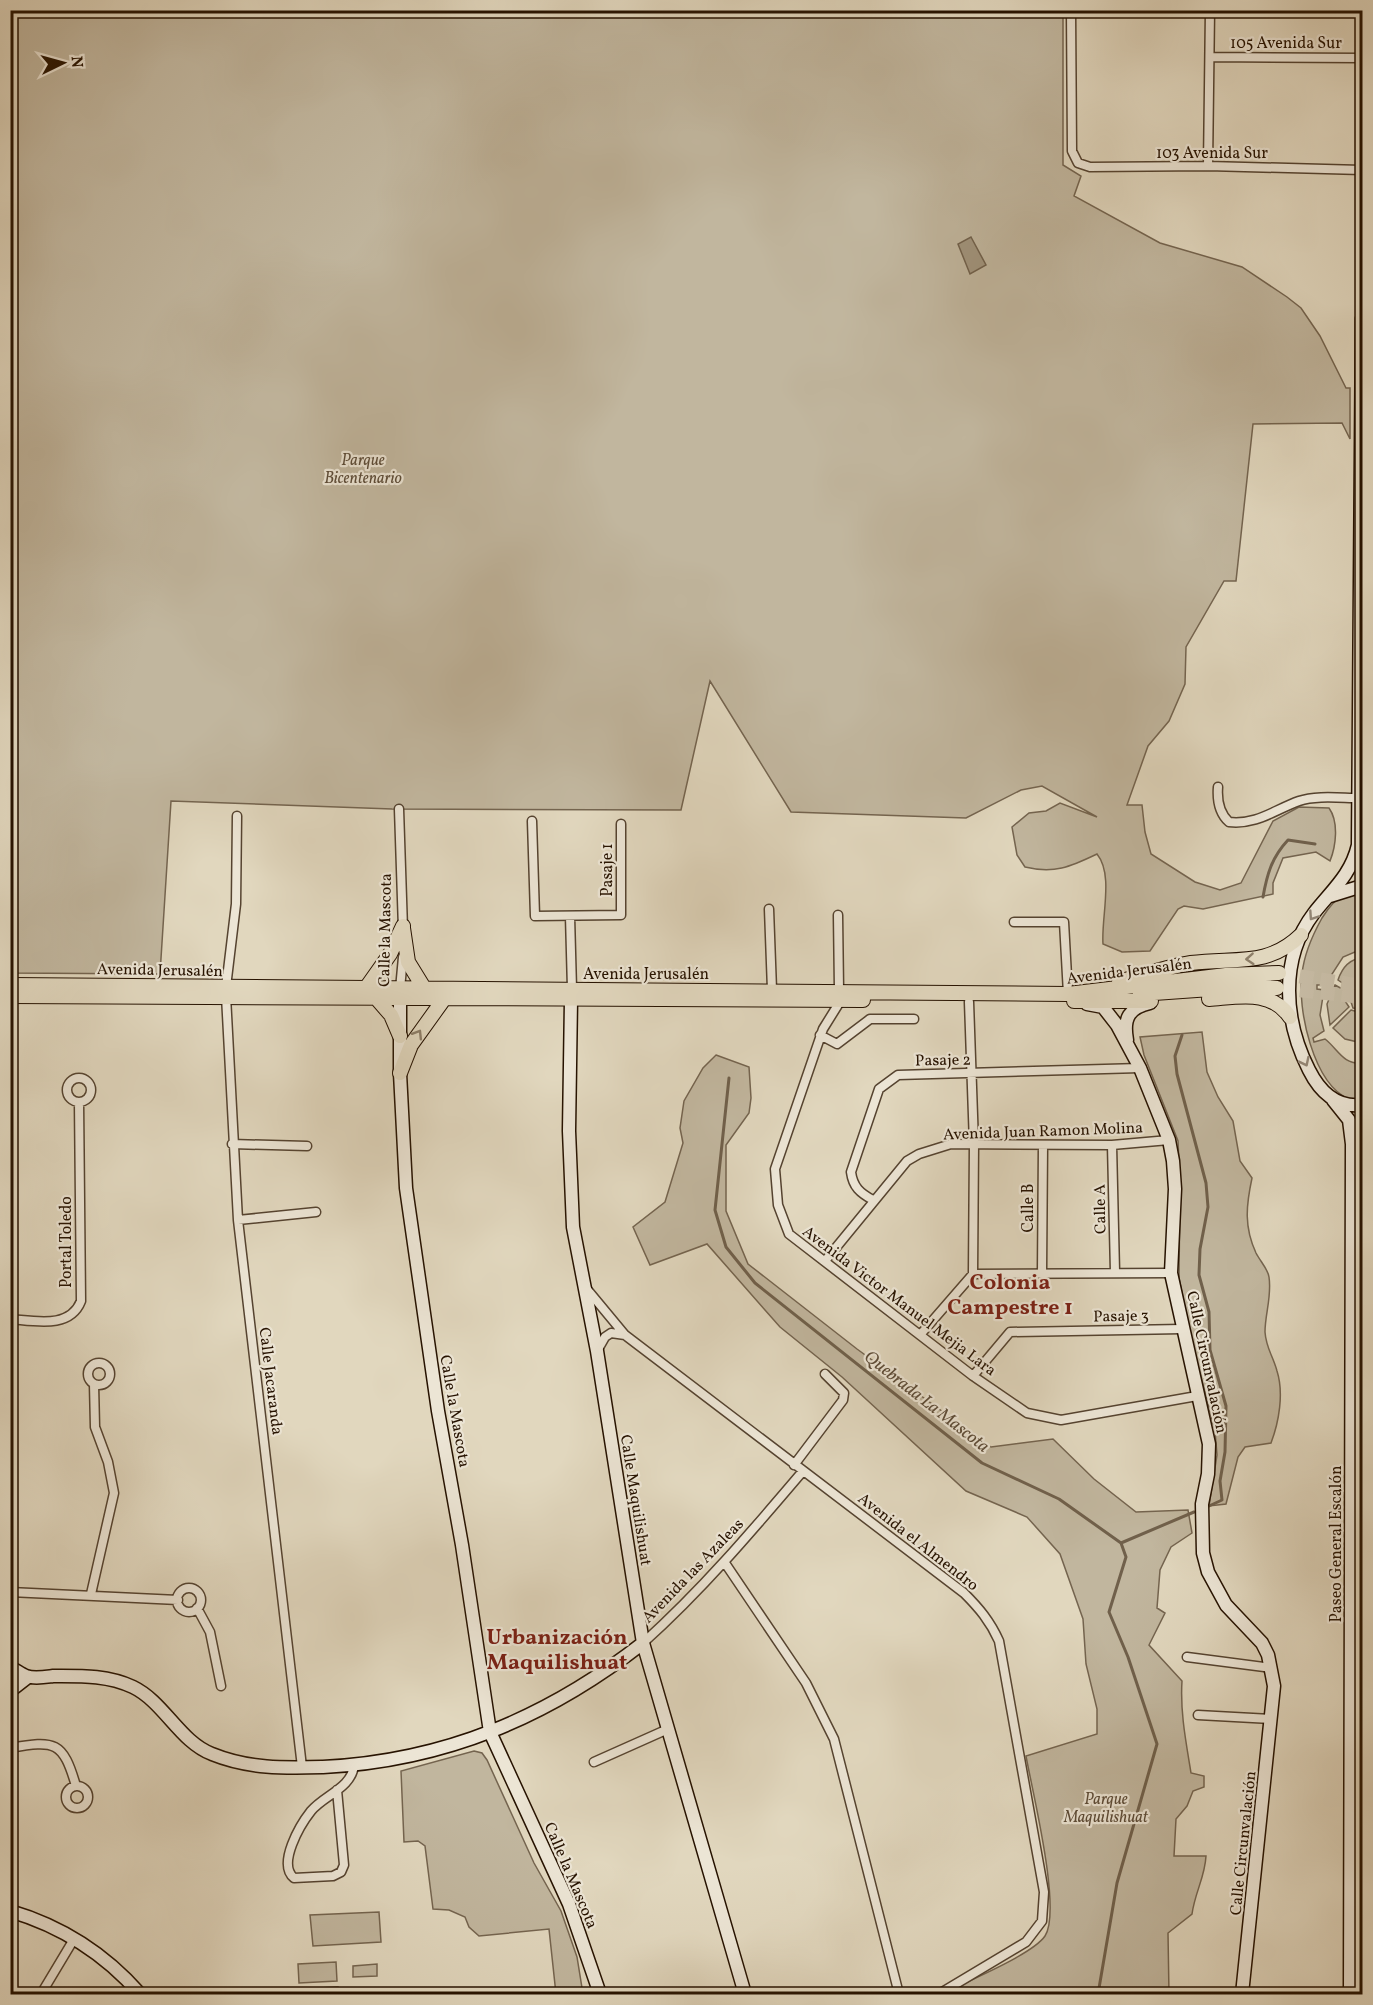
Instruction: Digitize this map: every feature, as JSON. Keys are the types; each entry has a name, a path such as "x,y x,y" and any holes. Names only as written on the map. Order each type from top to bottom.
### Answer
{"main road":[{"path":"403,926 408,962 424,988"},
{"path":"366,988 390,954 403,926"},
{"path":"1086,993 1165,968 1264,958 1288,948 1301,935"},
{"name":"Avenida Jerusalén","path":"10,986 377,999 424,988 572,994 1070,998 1086,993 1226,975 1279,973"},
{"name":"Avenida Jerusalén","path":"10,996 366,988 444,999 772,990 969,1002 1253,986 1277,988"},
{"path":"1070,998 1154,1001 1259,997 1278,1003 1290,1017"},
{"path":"377,999 391,1015 400,1036"},
{"path":"400,1073 411,1046 444,999"}],"street":[{"name":"103 Avenida Sur","path":"1071,10 1072,148 1076,161 1090,168 1208,166 1362,170"},
{"path":"1208,166 1210,10"},
{"name":"105 Avenida Sur","path":"1210,57 1362,58"},
{"path":"1326,898 1355,862 1358,845 1362,318"},
{"path":"1218,787 1217,796 1222,814 1229,822 1236,823 1256,821 1300,800 1359,798"},
{"name":"Calle la Mascota","path":"399,809 403,926 400,1073 406,1188 490,1732 569,1904 600,1995"},
{"name":"Calle Jacaranda","path":"237,816 236,904 226,992 232,1144 238,1220 302,1767"},
{"path":"532,821 535,916 570,916"},
{"name":"Pasaje 1","path":"570,916 621,915 621,824"},
{"path":"1326,898 1362,886"},
{"name":"Paseo General Escalón","path":"1326,898 1301,935 1292,959 1290,1017 1299,1049 1314,1081 1349,1120 1352,1144 1350,1995"},
{"path":"769,909 772,990"},
{"path":"837,915 840,995"},
{"name":"Calle Maquilishuat","path":"570,916 572,994 569,1176 573,1227 597,1351 643,1643 745,1995"},
{"path":"1014,922 1064,922 1070,998"},
{"name":"Avenida Victor Manuel Mejia Lara","path":"840,995 820,1035 775,1169 777,1204 789,1234 973,1376 1027,1413 1061,1420 1197,1396"},
{"name":"Calle Circunvalación","path":"1070,998 1103,1008 1140,1068 1169,1140 1175,1189 1172,1273 1182,1329 1197,1396 1206,1422 1209,1443 1201,1530 1208,1572 1226,1605 1262,1643 1272,1668 1274,1686 1243,1992"},
{"name":"Calle Circunvalación","path":"1128,1047 1125,1028 1128,1014 1136,1006 1154,1001"},
{"path":"920,1335 973,1274 974,1144 969,1002"},
{"path":"820,1035 837,1044 870,1018 914,1019"},
{"name":"Pasaje 2","path":"873,1200 860,1192 852,1181 851,1172 879,1089 898,1075 1140,1068"},
{"path":"1333,1100 1349,1105 1362,1105"},
{"name":"Portal Toledo","path":"10,1319 67,1319 76,1313 81,1301 79,1102"},
{"name":"Avenida Juan Ramon Molina","path":"825,1261 907,1161 919,1154 951,1144 1112,1145 1169,1140"},
{"path":"232,1144 307,1146"},
{"name":"Calle B","path":"1042,1144 1042,1272"},
{"name":"Calle A","path":"1112,1145 1115,1272"},
{"path":"238,1220 316,1212"},
{"path":"973,1274 1172,1273"},
{"name":"Avenida el Almendro","path":"586,1287 625,1335 964,1593 985,1614 999,1641 1044,1892 1042,1920 1026,1942 939,1995"},
{"name":"Pasaje 3","path":"973,1376 1010,1332 1182,1329"},
{"path":"597,1351 605,1337 611,1333 625,1335"},
{"path":"794,1465 843,1400 844,1393 825,1374"},
{"path":"92,1594 114,1493 108,1462 95,1427 94,1384"},
{"name":"Avenida las Azaleas","path":"28,1677 91,1675 126,1684 141,1691 195,1743 210,1754 244,1765 302,1767 354,1765 415,1756 490,1732 532,1714 577,1691 643,1643 688,1603 803,1471"},
{"path":"725,1563 806,1683 834,1739 899,1995"},
{"name":"Paseo General Escalón","path":"1362,1571 1362,1953"},
{"path":"177,1600 183,1590 194,1590 201,1599 197,1608"},
{"path":"10,1592 92,1594 177,1600"},
{"path":"177,1600 180,1607 186,1611 197,1608"},
{"path":"197,1608 210,1632 221,1686"},
{"path":"1187,1657 1272,1668"},
{"path":"10,1667 28,1677 10,1691"},
{"path":"10,1676 10,1683"},
{"path":"1198,1715 1271,1719"},
{"path":"594,1762 668,1729"},
{"path":"10,1748 43,1744 61,1750 68,1759 76,1786"},
{"path":"337,1791 344,1865 341,1872 333,1876 294,1878 288,1868 290,1849 312,1810 337,1791 354,1773 354,1765"},
{"path":"10,1911 48,1924 74,1939 111,1965 140,1995"},
{"path":"41,1995 74,1939"}],"green space":[{"name":"Parque Bicentenario","path":"11,11 1063,11 1063,165 1081,176 1074,196 1160,243 1242,267 1287,297 1301,308 1320,336 1346,388 1350,388 1350,439 1342,423 1253,424 1236,581 1224,581 1186,647 1185,684 1169,721 1148,746 1127,805 1142,805 1145,832 1151,854 1195,882 1220,890 1241,883 1273,821 1299,807 1329,808 1336,834 1330,861 1316,852 1283,858 1273,883 1273,894 1203,909 1184,906 1178,909 1150,951 1122,952 1103,944 1106,885 1105,873 1097,854 1062,868 1045,870 1025,867 1017,855 1012,827 1029,813 1046,811 1060,803 1097,817 1042,786 1021,790 966,818 791,812 710,681 681,810 392,809 171,801 160,974 11,973"},
{"path":"1362,891 1362,949 1343,957 1325,985 1317,985 1317,989 1324,990 1320,1015 1324,1031 1313,1038 1314,1042 1325,1039 1350,1062 1362,1063 1362,1099 1349,1099 1336,1091 1317,1062 1305,1025 1301,989 1307,952 1322,918 1341,897"},
{"path":"1362,958 1362,984 1353,985 1350,988 1338,980 1347,965"},
{"path":"1335,985 1348,992 1345,1001 1349,1007 1330,1025 1327,1004"},
{"path":"1356,989 1362,990 1362,1009 1353,1008 1349,996"},
{"path":"1351,1010 1362,1013 1362,1043 1345,1039 1333,1028"},
{"path":"1202,1032 1207,1072 1218,1097 1233,1121 1240,1161 1252,1178 1247,1207 1249,1234 1269,1277 1270,1291 1265,1332 1280,1389 1278,1417 1271,1443 1245,1447 1238,1457 1226,1504 1209,1506 1217,1455 1215,1431 1192,1343 1179,1278 1178,1141 1144,1055 1140,1037"},
{"name":"Parque Maquilishuat","path":"716,1055 749,1067 751,1098 749,1113 726,1145 726,1211 748,1264 857,1349 991,1447 1053,1439 1094,1479 1136,1512 1188,1510 1192,1533 1171,1547 1160,1570 1157,1608 1165,1613 1149,1645 1182,1681 1185,1738 1191,1773 1204,1776 1204,1787 1193,1791 1187,1806 1176,1819 1174,1856 1206,1856 1192,1914 1168,1933 1169,1994 942,1994 1013,1960 1045,1936 1049,1922 1048,1877 1026,1756 1097,1734 1097,1709 1086,1664 1083,1619 1060,1554 1027,1517 966,1491 842,1377 780,1327 707,1244 650,1265 633,1227 665,1202 683,1143 680,1128 684,1101 703,1068"},
{"path":"474,1751 482,1753 487,1760 534,1863 561,1911 577,1957 583,1994 556,1994 549,1929 479,1936 469,1927 465,1917 449,1910 433,1909 425,1846 418,1841 404,1842 401,1771"},
{"path":"379,1912 381,1942 313,1946 310,1915"},
{"path":"336,1962 337,1981 299,1983 298,1964"},
{"path":"377,1964 377,1976 353,1977 353,1966"},
{"path":"338,1987 339,1994 298,1994 298,1989"}],"shaded area":[{"path":"971,237 986,265 970,274 958,244"}],"waterway":[{"path":"1263,897 1271,866 1288,840 1315,844"},
{"path":"1182,1035 1175,1056 1177,1074 1206,1183 1208,1207 1200,1249 1199,1275 1209,1312 1210,1350 1226,1406 1225,1452 1220,1481 1222,1500 1209,1506"},
{"name":"Quebrada La Mascota","path":"729,1078 715,1210 726,1247 755,1283 982,1463 1059,1499 1121,1543 1126,1557 1109,1612 1128,1657 1157,1744 1117,1883 1098,1994"},
{"path":"1121,1543 1194,1512"}],"tunnel":[{"path":"1279,973 1362,986"},
{"path":"1279,988 1362,997"}],"district":[{"name":"Colonia Campestre 1","path":"1010,1294"},
{"name":"Urbanización Maquilishuat","path":"557,1649"}]}
